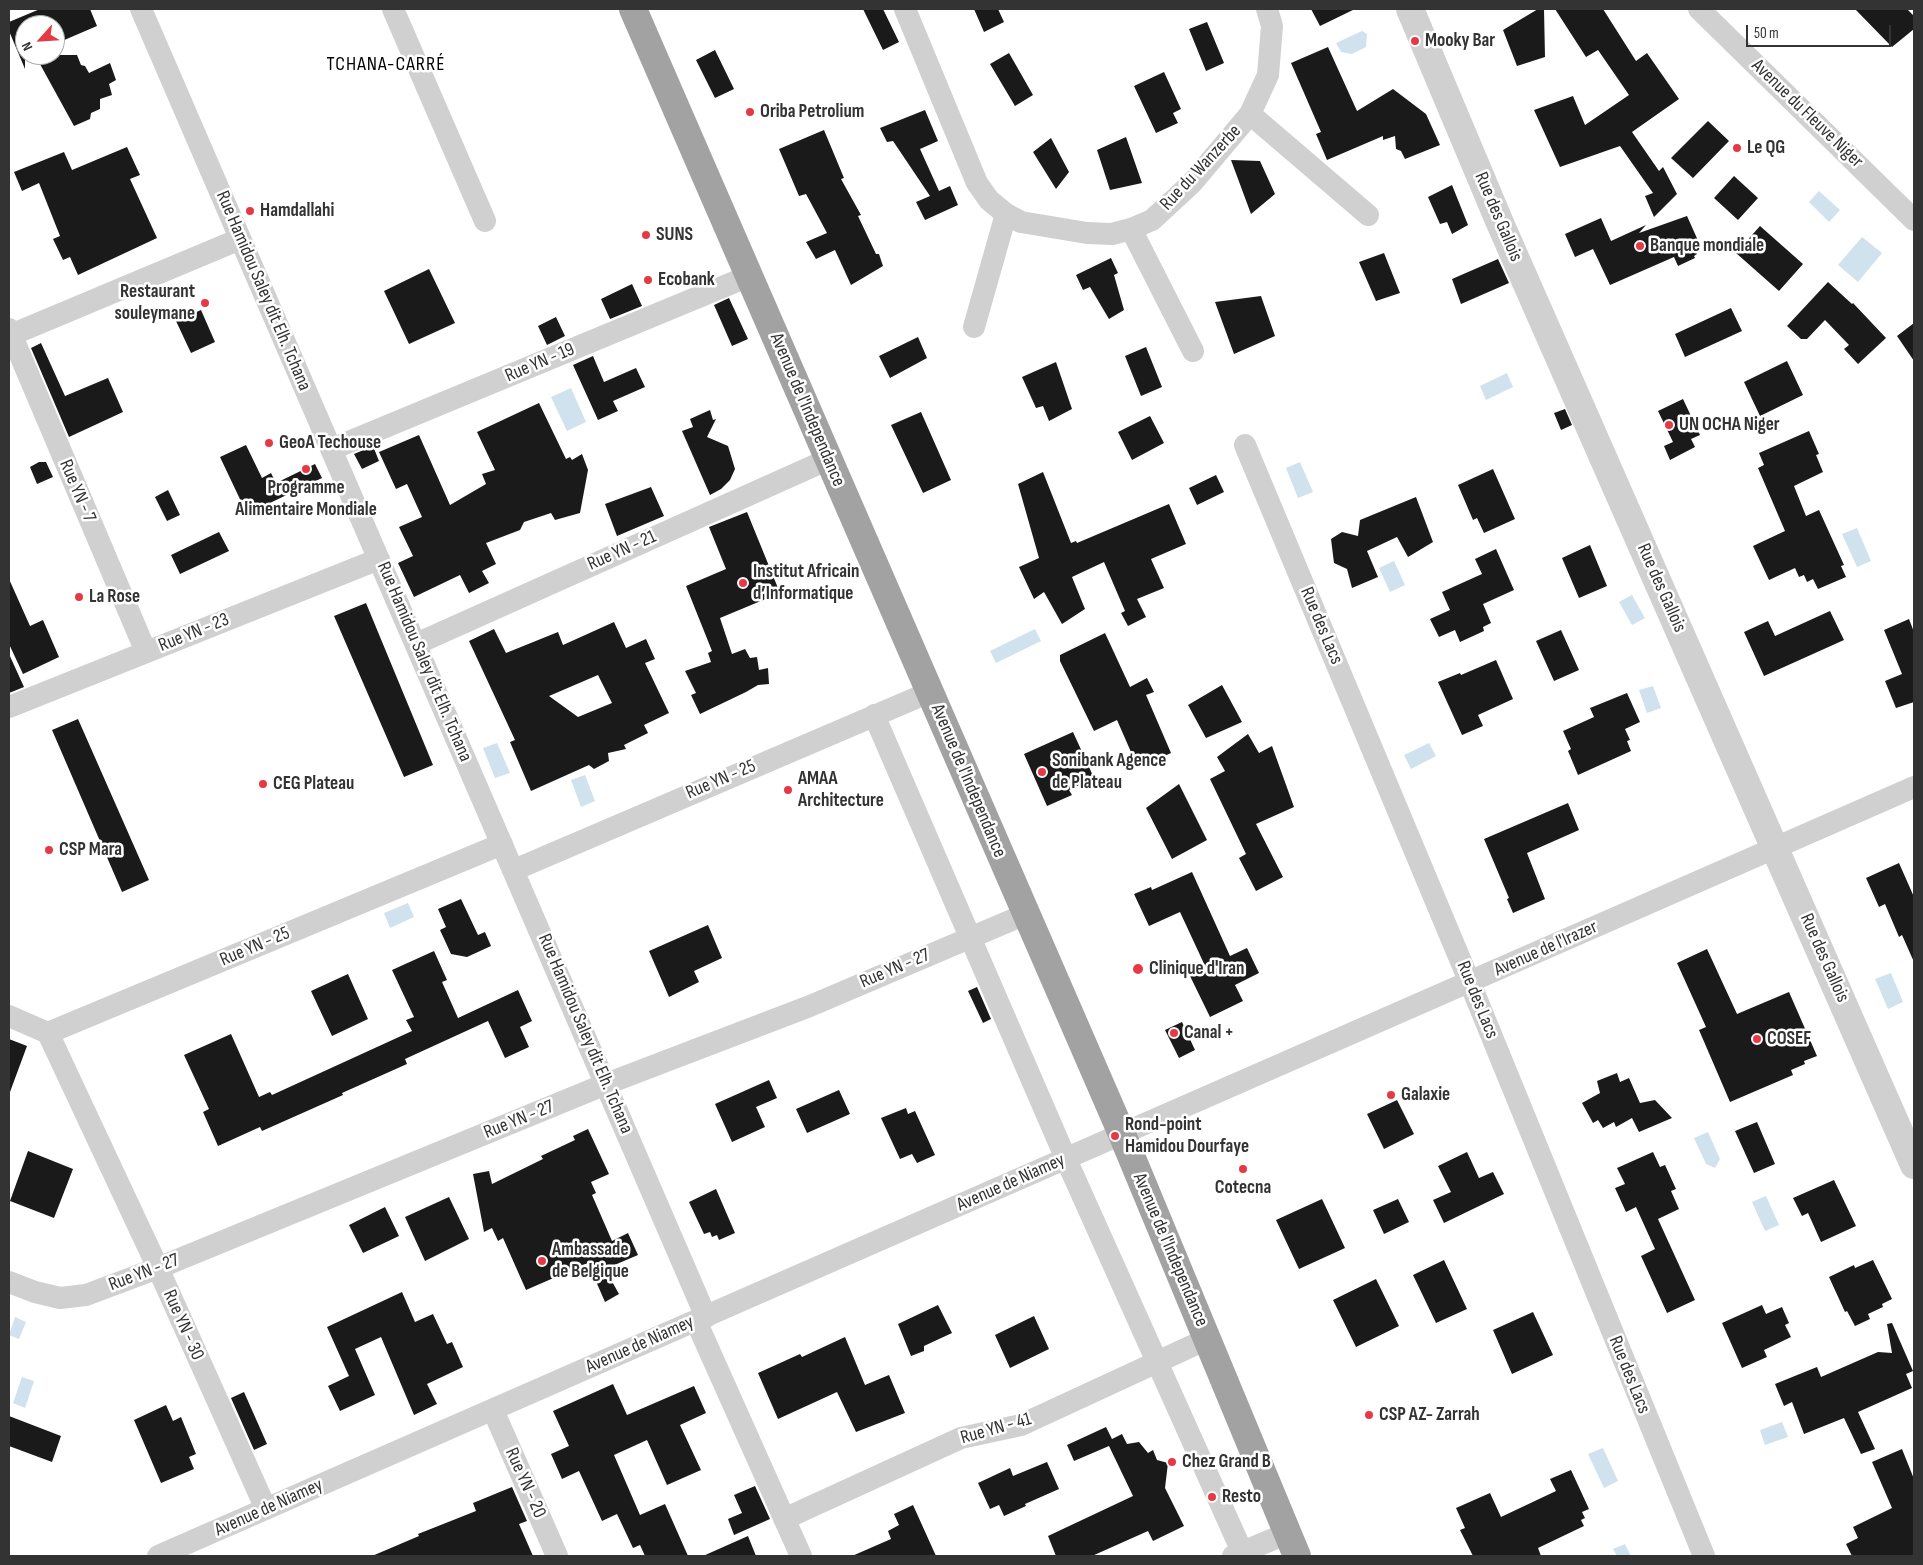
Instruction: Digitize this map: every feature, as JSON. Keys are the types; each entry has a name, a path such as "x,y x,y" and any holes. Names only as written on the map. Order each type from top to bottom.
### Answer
{"highway":[{"name":"Avenue de l'Independance","path":"633,9 1122,1134 1293,1544"}],"street":[{"name":"Rue Hamidou Saley dit Elh. Tchana","path":"141,9 606,1084 800,1556"},
{"path":"393,9 485,221"},
{"name":"Rue du Wanzerbe","path":"905,9 977,183 988,200 1006,214 1021,222 1087,233 1112,234 1131,229 1152,220 1192,183 1250,114 1268,75 1272,26 1267,9"},
{"name":"Rue des Gallois","path":"1410,9 1500,223 1914,1166"},
{"name":"Avenue du Fleuve Niger","path":"1699,9 1914,220"},
{"path":"1250,114 1368,215"},
{"path":"974,327 1006,214"},
{"path":"1131,229 1193,352"},
{"path":"10,332 240,239"},
{"name":"Rue YN - 19","path":"332,449 749,276"},
{"name":"Rue YN - 7","path":"10,332 146,652"},
{"name":"Rue des Lacs","path":"1245,445 1470,983 1704,1556"},
{"name":"Rue YN - 21","path":"416,644 829,459"},
{"name":"Rue YN - 23","path":"9,707 379,559"},
{"name":"Rue YN - 25","path":"514,870 930,692"},
{"path":"874,716 1240,1555 1293,1544"},
{"name":"Avenue de l'Irazer","path":"1122,1134 1914,787"},
{"name":"Rue YN - 25","path":"48,1033 502,844"},
{"name":"Rue YN - 27","path":"9,1282 35,1292 60,1298 86,1296 606,1084 810,1006 1026,914"},
{"path":"9,1016 48,1033"},
{"name":"Rue YN - 30","path":"48,1033 158,1268 266,1509"},
{"name":"Avenue de Niamey","path":"158,1556 1122,1134"},
{"name":"Rue YN - 41","path":"784,1519 961,1438 1021,1425 1207,1339"},
{"name":"Rue YN - 20","path":"493,1410 557,1556"}],"water":[{"path":"1362,31 1367,34 1366,47 1352,54 1341,52 1336,43"},
{"path":"1819,191 1840,210 1829,222 1809,202"},
{"path":"1862,237 1882,253 1858,282 1838,265"},
{"path":"1507,373 1513,387 1486,400 1480,386"},
{"path":"571,388 586,422 567,431 551,397"},
{"path":"1300,462 1313,492 1298,498 1286,468"},
{"path":"1857,528 1871,561 1857,567 1842,534"},
{"path":"1394,561 1405,585 1390,592 1379,568"},
{"path":"1632,595 1645,618 1632,625 1619,602"},
{"path":"1035,629 1041,641 996,663 990,651"},
{"path":"1653,686 1661,708 1647,713 1639,690"},
{"path":"497,743 510,773 495,778 483,748"},
{"path":"1429,743 1436,756 1411,769 1404,755"},
{"path":"585,775 595,801 581,807 571,780"},
{"path":"408,903 414,917 390,928 384,913"},
{"path":"1891,973 1903,1002 1888,1009 1875,979"},
{"path":"1708,1132 1720,1159 1715,1168 1706,1164 1694,1138"},
{"path":"1766,1196 1779,1225 1765,1231 1752,1202"},
{"path":"15,1317 26,1322 19,1339 9,1335"},
{"path":"22,1377 34,1381 25,1408 13,1403"},
{"path":"1782,1422 1788,1437 1765,1445 1760,1430"},
{"path":"1603,1448 1618,1481 1604,1488 1588,1454"},
{"path":"1625,1544 1631,1556 1617,1556 1613,1549"}],"building":[{"path":"40,9 90,9 97,26 65,40 65,15 26,15"},
{"path":"863,9 883,9 899,42 883,50"},
{"path":"974,9 998,9 1004,22 984,32"},
{"path":"1311,9 1355,9 1320,26"},
{"path":"1538,9 1544,9 1545,57 1517,66 1503,30"},
{"path":"1555,9 1603,9 1636,61 1647,53 1679,99 1632,132 1659,171 1663,167 1677,194 1654,217 1645,196 1653,193 1620,146 1560,167 1534,110 1573,96 1585,125 1629,95 1598,50 1586,57"},
{"path":"1855,9 1907,9 1914,16 1914,29 1892,47"},
{"path":"15,19 15,45 9,31 9,22"},
{"path":"1207,22 1224,63 1206,71 1189,29"},
{"path":"1328,47 1357,111 1393,89 1426,114 1440,145 1405,159 1401,151 1396,149 1395,136 1383,140 1383,136 1327,160 1316,134 1321,132 1291,63"},
{"path":"715,50 734,89 715,98 696,60"},
{"path":"1009,53 1033,95 1015,106 990,64"},
{"path":"65,55 77,55 81,65 85,66 89,73 110,63 116,80 109,84 112,95 100,99 100,109 91,113 90,119 74,126 40,65 65,65"},
{"path":"1164,72 1181,109 1173,113 1178,123 1156,133 1134,86"},
{"path":"925,110 938,141 920,149 939,191 950,186 958,205 925,220 916,202 930,196 893,141 887,142 880,128"},
{"path":"1708,121 1729,141 1693,178 1671,158"},
{"path":"824,130 844,178 841,179 861,215 858,216 876,254 879,254 883,266 851,285 835,250 816,259 806,242 827,233 806,194 799,196 779,149"},
{"path":"1126,137 1142,183 1110,190 1097,150"},
{"path":"1051,138 1069,172 1056,189 1033,152"},
{"path":"127,147 140,175 130,179 157,238 78,275 70,257 63,260 53,239 60,236 39,183 22,191 14,172 64,152 72,170"},
{"path":"1231,160 1260,161 1275,194 1251,214"},
{"path":"1734,176 1758,198 1738,220 1714,198"},
{"path":"1452,185 1468,225 1452,234 1447,222 1440,224 1428,197"},
{"path":"1687,216 1700,245 1697,246 1698,250 1694,256 1695,258 1678,266 1674,257 1610,285 1593,249 1575,257 1565,234 1601,218 1611,241 1646,225 1639,233"},
{"path":"1760,226 1803,264 1779,291 1736,253"},
{"path":"1384,253 1400,293 1376,301 1359,262"},
{"path":"1111,258 1118,273 1114,275 1124,310 1109,319 1090,287 1083,290 1076,275"},
{"path":"1498,259 1509,283 1461,304 1452,279"},
{"path":"429,269 455,323 409,344 384,291"},
{"path":"1828,282 1853,303 1886,338 1858,364 1844,349 1849,345 1825,320 1807,339 1801,339 1787,326"},
{"path":"632,284 642,306 610,319 601,299"},
{"path":"1261,296 1275,336 1234,354 1215,302"},
{"path":"729,298 748,339 732,346 714,305"},
{"path":"1731,308 1742,331 1685,357 1675,334"},
{"path":"201,310 215,342 191,353 176,321"},
{"path":"556,317 565,336 547,345 538,326"},
{"path":"1914,323 1914,361 1897,336"},
{"path":"918,337 927,358 890,378 879,356"},
{"path":"41,343 65,396 108,378 123,412 69,437 31,348"},
{"path":"1146,347 1162,387 1141,396 1125,356"},
{"path":"593,356 604,382 636,368 645,387 613,401 618,411 598,420 573,365"},
{"path":"1787,361 1803,395 1760,416 1744,382"},
{"path":"1056,362 1072,409 1049,421 1043,406 1036,408 1022,377"},
{"path":"1683,399 1700,435 1691,439 1695,447 1670,460 1664,446 1673,442 1658,411"},
{"path":"539,403 566,459 570,457 572,460 582,454 588,470 580,513 555,520 551,513 524,522 520,530 486,543 496,564 482,571 489,583 469,593 460,575 414,597 398,563 413,556 399,527 422,517 407,484 396,489 379,452 419,435 450,505 486,484 482,474 495,470 477,432"},
{"path":"1565,409 1572,425 1561,430 1554,413"},
{"path":"710,410 713,420 716,419 707,437 728,446 735,469 730,480 721,489 710,495 682,431 693,427 690,419"},
{"path":"921,412 951,480 923,493 891,425"},
{"path":"1150,416 1164,443 1132,460 1118,432"},
{"path":"1809,431 1819,454 1816,455 1823,472 1794,486 1806,516 1819,510 1844,565 1841,566 1846,577 1818,589 1813,579 1807,582 1804,575 1799,577 1795,568 1769,580 1753,546 1785,531 1758,468 1764,465 1759,453"},
{"path":"246,445 262,478 271,473 276,483 315,464 322,478 247,514 220,457"},
{"path":"373,446 379,461 362,469 354,454"},
{"path":"39,462 46,462 53,477 37,484 30,467"},
{"path":"1493,469 1515,519 1484,533 1477,518 1473,520 1458,485"},
{"path":"1043,472 1071,543 1076,541 1077,543 1169,504 1186,544 1151,559 1164,588 1137,599 1146,617 1128,626 1121,613 1125,611 1104,562 1072,577 1085,609 1062,624 1044,592 1034,599 1019,567 1039,558 1018,484"},
{"path":"1216,475 1224,492 1197,505 1189,488"},
{"path":"651,487 664,516 617,536 605,504"},
{"path":"168,490 180,515 167,521 155,497"},
{"path":"1416,497 1433,542 1408,557 1397,537 1367,551 1378,577 1352,588 1347,569 1334,563 1331,539 1342,532 1358,536 1360,520"},
{"path":"747,512 780,593 720,618 732,654 745,649 750,658 757,657 759,670 768,668 769,684 758,685 700,714 691,695 696,693 685,671 711,662 708,653 712,651 686,586 726,569 709,527"},
{"path":"219,532 229,551 180,574 171,555"},
{"path":"1590,545 1607,586 1579,598 1562,558"},
{"path":"1496,549 1514,590 1483,604 1491,623 1483,627 1484,631 1460,642 1455,630 1439,637 1430,619 1450,610 1442,592 1482,574 1475,559"},
{"path":"9,579 30,626 43,620 59,657 23,674 9,644"},
{"path":"366,603 433,765 404,777 334,616"},
{"path":"1830,611 1844,640 1764,676 1744,632 1768,621 1775,636"},
{"path":"1909,619 1914,632 1914,702 1896,708 1885,681 1902,674 1884,630"},
{"path":"614,622 626,648 646,639 655,659 645,663 669,713 644,725 648,733 624,745 626,749 608,753 609,761 594,769 589,765 531,791 510,742 515,740 469,641 494,629 506,653 558,632 563,645","holes":["598,675 612,703 578,717 549,696"]},
{"path":"1561,630 1579,670 1554,681 1536,641"},
{"path":"1105,633 1130,687 1147,678 1154,692 1146,695 1171,753 1138,768 1117,720 1094,731 1060,661 1060,655"},
{"path":"9,654 24,687 9,693"},
{"path":"1496,660 1513,699 1478,715 1483,726 1462,735 1438,682 1460,673 1461,675"},
{"path":"1222,685 1242,722 1206,738 1188,705"},
{"path":"1627,693 1640,722 1625,729 1630,740 1627,741 1631,751 1578,775 1568,751 1571,749 1563,731 1594,717 1590,708"},
{"path":"78,719 149,880 122,892 52,730"},
{"path":"1073,732 1094,778 1069,790 1072,795 1047,806 1024,754"},
{"path":"1248,734 1259,753 1272,746 1294,807 1256,824 1283,877 1256,891 1239,858 1246,854 1210,779 1225,771 1217,757"},
{"path":"1179,784 1207,840 1172,859 1146,808"},
{"path":"1568,803 1579,830 1527,853 1545,899 1513,913 1507,899 1509,898 1484,839"},
{"path":"1899,863 1914,897 1914,962 1902,935 1899,937 1885,904 1879,907 1866,878"},
{"path":"1192,872 1230,956 1247,948 1259,973 1235,985 1243,1001 1210,1017 1190,976 1206,968 1180,912 1149,926 1134,894 1151,887 1152,890"},
{"path":"461,899 478,935 485,932 491,946 467,957 451,954 440,930 446,927 438,909"},
{"path":"708,925 722,958 694,971 699,982 669,997 649,951"},
{"path":"1707,949 1737,1014 1789,992 1817,1056 1804,1061 1805,1064 1791,1070 1793,1075 1730,1102 1699,1030 1706,1027 1677,963"},
{"path":"434,951 447,980 442,982 458,1018 518,990 532,1021 520,1027 529,1047 505,1058 488,1021 405,1059 407,1064 342,1093 343,1095 262,1131 260,1127 218,1146 203,1112 209,1109 184,1055 231,1034 259,1097 270,1092 272,1095 412,1031 406,1020 414,1017 392,970"},
{"path":"348,974 368,1019 332,1036 311,991"},
{"path":"977,987 991,1019 983,1023 968,991"},
{"path":"1182,1022 1195,1050 1179,1058 1165,1030"},
{"path":"9,1039 27,1046 10,1092 9,1092"},
{"path":"1617,1073 1620,1082 1629,1078 1640,1103 1655,1100 1672,1118 1639,1132 1632,1118 1616,1127 1614,1122 1603,1128 1598,1120 1593,1123 1582,1103 1600,1093 1597,1081"},
{"path":"769,1080 777,1098 756,1107 765,1127 732,1142 715,1104"},
{"path":"839,1090 850,1114 807,1133 796,1109"},
{"path":"1397,1100 1414,1134 1384,1149 1367,1114"},
{"path":"906,1108 908,1114 915,1111 935,1155 917,1163 912,1154 900,1159 881,1118"},
{"path":"1757,1122 1775,1164 1754,1173 1735,1131"},
{"path":"588,1129 609,1174 591,1182 596,1193 592,1195 612,1241 628,1233 638,1255 605,1269 619,1294 605,1302 588,1263 526,1290 503,1238 498,1241 492,1228 484,1232 473,1174 489,1171 492,1184 543,1159 541,1156 575,1140 573,1136"},
{"path":"28,1151 73,1169 54,1218 10,1201"},
{"path":"1467,1152 1479,1178 1493,1172 1504,1194 1444,1223 1433,1200 1451,1192 1438,1166"},
{"path":"1653,1152 1660,1167 1665,1165 1676,1189 1671,1191 1679,1209 1658,1219 1695,1300 1667,1313 1641,1256 1655,1249 1636,1207 1626,1212 1615,1188 1625,1184 1617,1168"},
{"path":"1834,1180 1856,1226 1821,1242 1808,1213 1802,1216 1793,1198"},
{"path":"716,1189 735,1233 719,1240 717,1235 712,1237 710,1232 704,1234 689,1202"},
{"path":"449,1197 469,1239 425,1261 405,1217"},
{"path":"1322,1199 1345,1248 1299,1269 1276,1220"},
{"path":"1398,1199 1409,1222 1384,1234 1373,1210"},
{"path":"385,1207 399,1236 363,1253 349,1225"},
{"path":"1444,1260 1467,1309 1436,1323 1413,1275"},
{"path":"1873,1260 1892,1299 1882,1304 1883,1307 1868,1314 1870,1319 1855,1326 1847,1311 1845,1312 1829,1277 1854,1265 1855,1268"},
{"path":"1376,1279 1399,1326 1356,1347 1333,1300"},
{"path":"402,1292 415,1322 433,1314 447,1344 452,1342 463,1367 427,1384 437,1404 414,1415 381,1337 355,1349 375,1395 340,1411 328,1386 349,1376 327,1327"},
{"path":"938,1305 952,1333 924,1346 924,1351 911,1356 898,1324"},
{"path":"1762,1305 1766,1314 1782,1307 1789,1323 1785,1325 1791,1337 1764,1350 1767,1357 1742,1368 1722,1323"},
{"path":"1533,1312 1553,1355 1512,1374 1493,1330"},
{"path":"1034,1316 1049,1349 1010,1368 995,1335"},
{"path":"1892,1323 1913,1371 1906,1374 1912,1388 1858,1412 1875,1449 1861,1454 1844,1418 1804,1434 1792,1402 1784,1406 1775,1384 1817,1367 1821,1377 1878,1352 1892,1353 1887,1324"},
{"path":"845,1337 865,1385 889,1375 905,1413 856,1432 837,1392 778,1419 758,1373 800,1354 802,1357"},
{"path":"613,1384 627,1415 694,1386 706,1413 680,1425 701,1470 667,1485 647,1440 614,1455 640,1515 665,1504 688,1556 645,1556 640,1545 633,1548 617,1514 602,1521 579,1471 562,1479 551,1454 569,1446 553,1411"},
{"path":"244,1392 267,1444 254,1450 231,1398"},
{"path":"166,1405 173,1421 181,1417 196,1454 189,1457 194,1469 161,1483 134,1420"},
{"path":"9,1416 61,1436 52,1462 9,1446"},
{"path":"1106,1427 1112,1439 1122,1434 1127,1444 1139,1442 1148,1453 1153,1450 1157,1460 1168,1463 1165,1488 1184,1526 1153,1541 1148,1531 1092,1556 1056,1556 1048,1536 1133,1496 1109,1446 1074,1461 1067,1445"},
{"path":"1902,1449 1914,1479 1914,1556 1852,1556 1846,1544 1858,1538 1853,1527 1892,1508 1872,1462"},
{"path":"1047,1462 1059,1489 1025,1504 1026,1506 1004,1516 999,1505 990,1509 978,1483 1010,1468 1013,1476"},
{"path":"1571,1470 1589,1509 1582,1512 1585,1518 1581,1520 1584,1526 1538,1548 1541,1556 1473,1556 1460,1530 1465,1528 1456,1508 1490,1493 1501,1517 1556,1491 1550,1479"},
{"path":"755,1486 770,1519 734,1535 728,1519 742,1513 734,1495"},
{"path":"512,1487 527,1521 519,1524 533,1556 372,1556 419,1536 418,1534 476,1511 473,1503"},
{"path":"913,1505 936,1556 852,1556 891,1539 888,1531 899,1525 894,1514"},
{"path":"748,1536 756,1556 703,1556"}],"place":[{"name":"Mooky Bar","path":"1415,41"},
{"name":"Oriba Petrolium","path":"750,112"},
{"name":"Le QG","path":"1737,148"},
{"name":"Hamdallahi","path":"250,211"},
{"name":"SUNS","path":"646,235"},
{"name":"Banque mondiale","path":"1640,246"},
{"name":"Ecobank","path":"648,280"},
{"name":"Restaurant souleymane","path":"205,303"},
{"name":"UN OCHA Niger","path":"1669,425"},
{"name":"GeoA Techouse","path":"269,443"},
{"name":"Programme Alimentaire Mondiale","path":"306,469"},
{"name":"Institut Africain d’Informatique","path":"743,583"},
{"name":"La Rose","path":"79,597"},
{"name":"Sonibank Agence de Plateau","path":"1042,772"},
{"name":"CEG Plateau","path":"263,784"},
{"name":"AMAA Architecture","path":"788,790"},
{"name":"CSP Mara","path":"49,850"},
{"name":"Clinique d'Iran","path":"1138,969"},
{"name":"Canal +","path":"1174,1033"},
{"name":"COSEF","path":"1757,1039"},
{"name":"Galaxie","path":"1391,1095"},
{"name":"Rond-point Hamidou Dourfaye","path":"1115,1136"},
{"name":"Cotecna","path":"1243,1169"},
{"name":"Ambassade de Belgique","path":"542,1261"},
{"name":"CSP AZ- Zarrah","path":"1369,1415"},
{"name":"Chez Grand B","path":"1172,1462"},
{"name":"Resto","path":"1212,1497"}],"district":[{"name":"TCHANA-CARRÉ","path":"386,65"}]}
